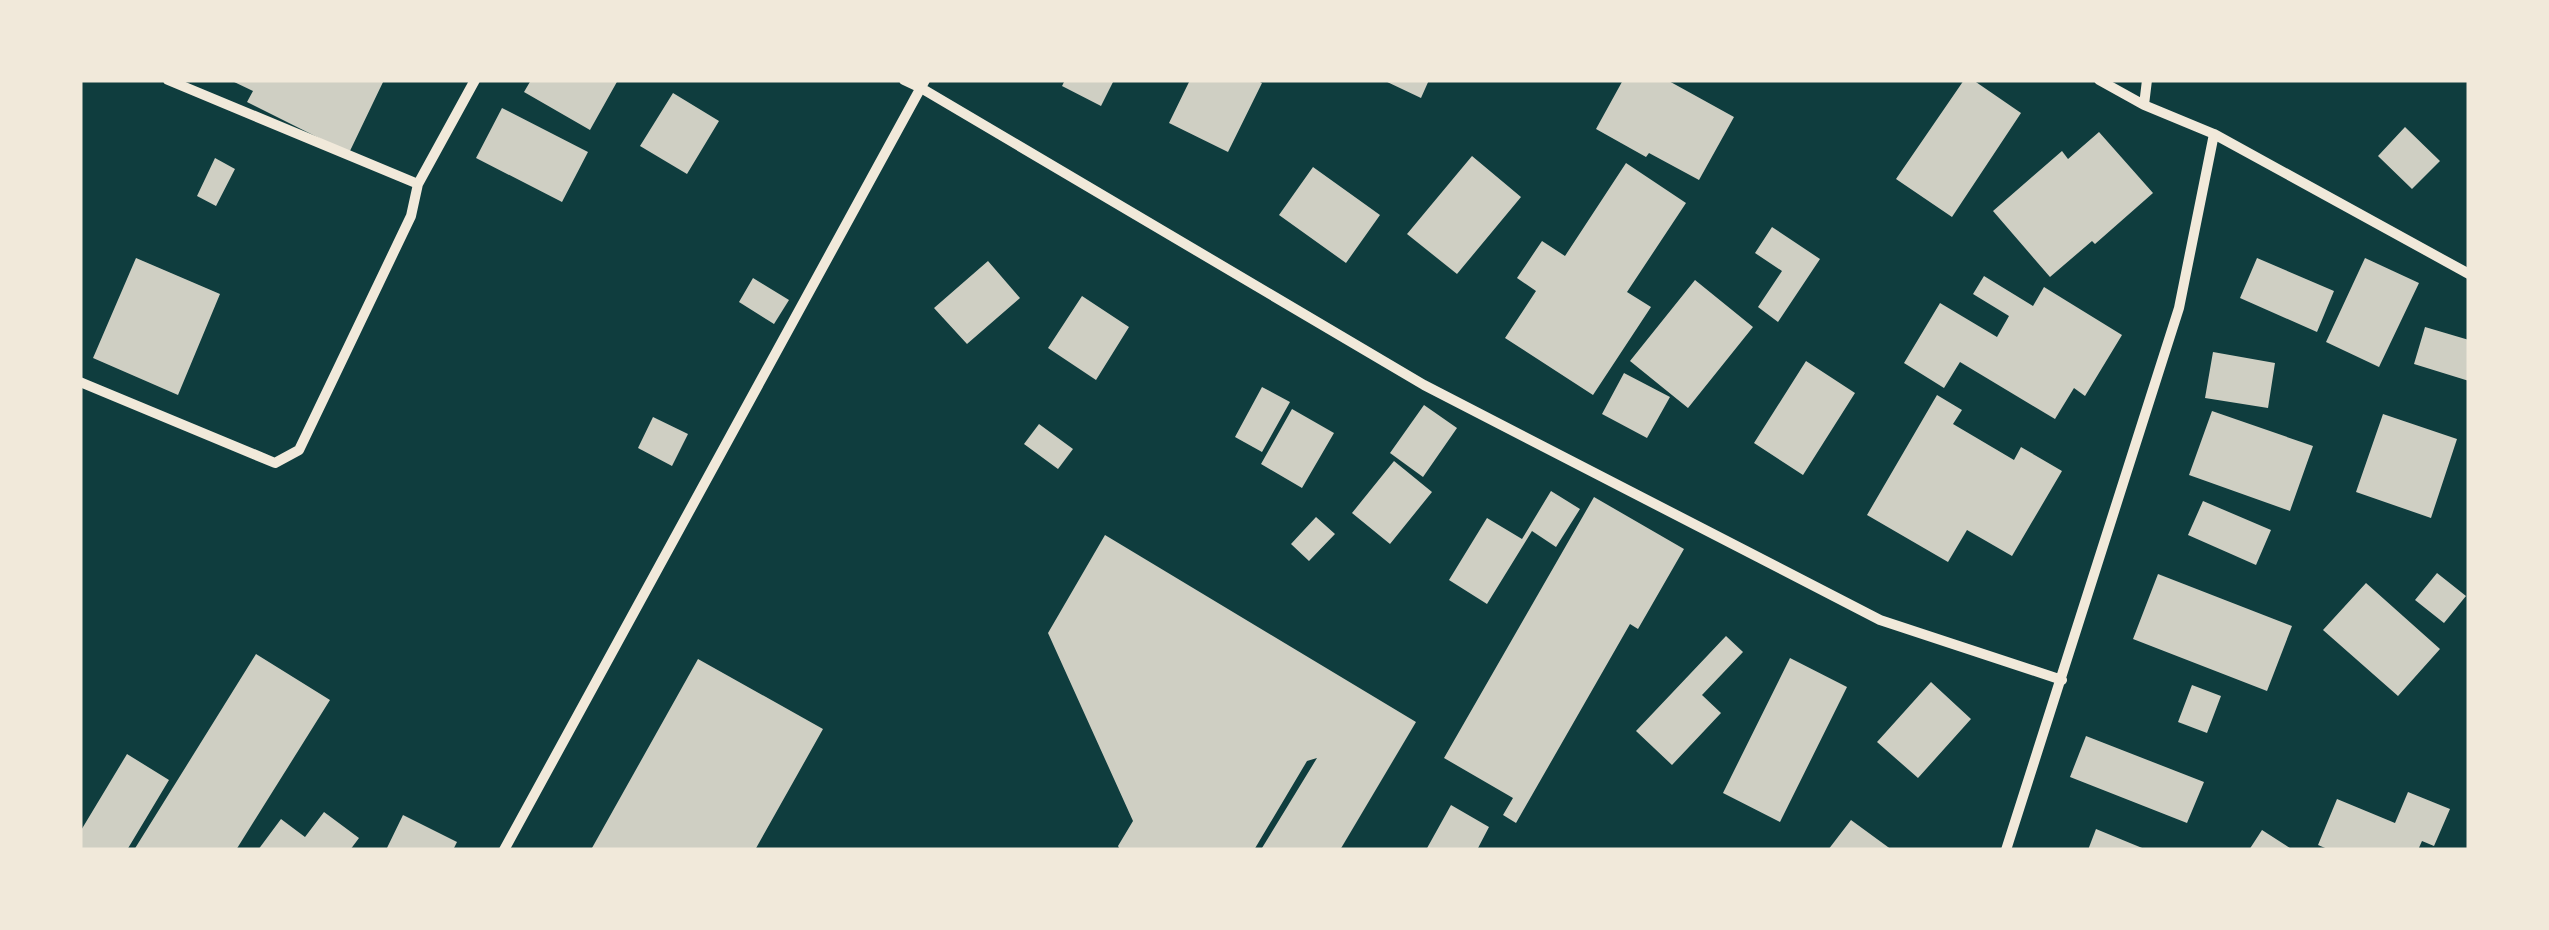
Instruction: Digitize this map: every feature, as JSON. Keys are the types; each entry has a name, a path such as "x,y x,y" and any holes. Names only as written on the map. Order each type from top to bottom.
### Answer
{"street":[{"path":"168,80 418,184"},
{"path":"80,382 276,463 299,450 411,216 418,184 475,80"},
{"path":"904,80 923,84 1442,394 1880,620 2062,680"},
{"path":"2100,80 2144,105 2214,134 2469,274"},
{"path":"2144,105 2147,80"},
{"path":"504,850 923,84"},
{"path":"2006,850 2179,308 2214,134"}],"building":[{"path":"230,80 384,80 349,153 247,102 253,91"},
{"path":"531,80 618,80 590,130 524,92"},
{"path":"1065,80 1114,80 1101,106 1062,86"},
{"path":"1190,80 1262,83 1228,152 1169,123"},
{"path":"1383,80 1429,80 1421,98"},
{"path":"1623,80 1667,80 1734,117 1699,180 1596,129"},
{"path":"1964,80 1973,80 2021,113 1952,217 1896,179"},
{"path":"673,93 719,121 687,174 640,146"},
{"path":"502,108 588,152 562,202 476,158"},
{"path":"2405,127 2440,161 2412,189 2378,156"},
{"path":"2099,132 2153,193 2050,277 1993,211 2062,151 2068,159"},
{"path":"1472,156 1521,197 1457,274 1407,234"},
{"path":"215,158 235,169 216,206 197,196"},
{"path":"1626,163 1686,203 1627,292 1651,307 1593,395 1505,338 1536,291 1517,278 1542,241 1565,256"},
{"path":"1313,167 1380,215 1346,263 1279,215"},
{"path":"1772,227 1820,259 1778,322 1758,307 1782,271 1755,253"},
{"path":"136,258 220,294 178,395 93,358"},
{"path":"2257,258 2334,291 2317,332 2240,298"},
{"path":"2365,258 2419,283 2379,367 2326,342"},
{"path":"988,261 1020,298 967,344 934,308"},
{"path":"1984,276 2033,306 2044,287 2122,335 2085,396 2074,388 2055,419 1960,362 1944,388 1904,363 1940,303 1997,337 2009,316 1973,294"},
{"path":"753,278 789,300 774,324 739,302"},
{"path":"1695,280 1753,327 1688,408 1630,361"},
{"path":"1082,296 1129,327 1096,380 1048,348"},
{"path":"2425,327 2469,340 2469,381 2414,364"},
{"path":"2213,352 2275,363 2268,408 2205,398"},
{"path":"1806,361 1855,393 1803,475 1754,443"},
{"path":"1624,373 1670,397 1647,438 1602,414"},
{"path":"1262,387 1290,402 1262,452 1235,437"},
{"path":"1937,395 1962,410 1953,424 2014,460 2021,447 2062,471 2012,556 1967,530 1948,562 1867,515"},
{"path":"1424,405 1457,428 1423,477 1390,453"},
{"path":"1292,409 1334,433 1302,488 1261,464"},
{"path":"2212,411 2313,446 2290,511 2189,475"},
{"path":"2383,414 2457,439 2431,518 2356,492"},
{"path":"653,417 688,434 672,466 638,448"},
{"path":"1039,424 1073,449 1058,469 1024,444"},
{"path":"1394,461 1432,492 1390,544 1352,513"},
{"path":"1551,491 1580,509 1556,547 1532,531 1487,604 1449,580 1487,518 1522,539"},
{"path":"1594,497 1684,549 1638,629 1630,624 1516,823 1503,815 1513,798 1444,758"},
{"path":"2203,501 2271,530 2256,565 2188,535"},
{"path":"1316,517 1335,534 1309,561 1291,544"},
{"path":"1105,535 1416,722 1340,850 1262,848 1317,758 1307,761 1254,850 1120,850 1118,846 1133,821 1048,633"},
{"path":"2437,573 2466,596 2444,623 2415,600"},
{"path":"2158,574 2292,626 2267,691 2133,639"},
{"path":"2366,583 2440,649 2398,696 2323,630"},
{"path":"1726,636 1743,652 1702,695 1721,713 1672,765 1636,731"},
{"path":"256,654 330,700 236,850 134,850"},
{"path":"1790,658 1847,687 1780,822 1723,793"},
{"path":"698,659 823,729 755,850 592,848"},
{"path":"1931,682 1971,719 1918,778 1877,742"},
{"path":"2192,685 2221,696 2207,733 2178,722"},
{"path":"2086,736 2204,782 2187,823 2070,777"},
{"path":"127,754 169,780 127,850 80,850 80,832"},
{"path":"2408,792 2450,809 2434,846 2422,841 2418,850 2330,850 2318,845 2337,799 2395,823"},
{"path":"1451,805 1489,827 1477,850 1426,850"},
{"path":"324,812 359,838 350,850 258,850 281,819 305,837"},
{"path":"403,815 457,842 453,850 386,850"},
{"path":"1851,820 1892,850 1828,850"},
{"path":"2096,829 2147,850 2088,850"},
{"path":"2262,830 2293,850 2249,850"}]}
